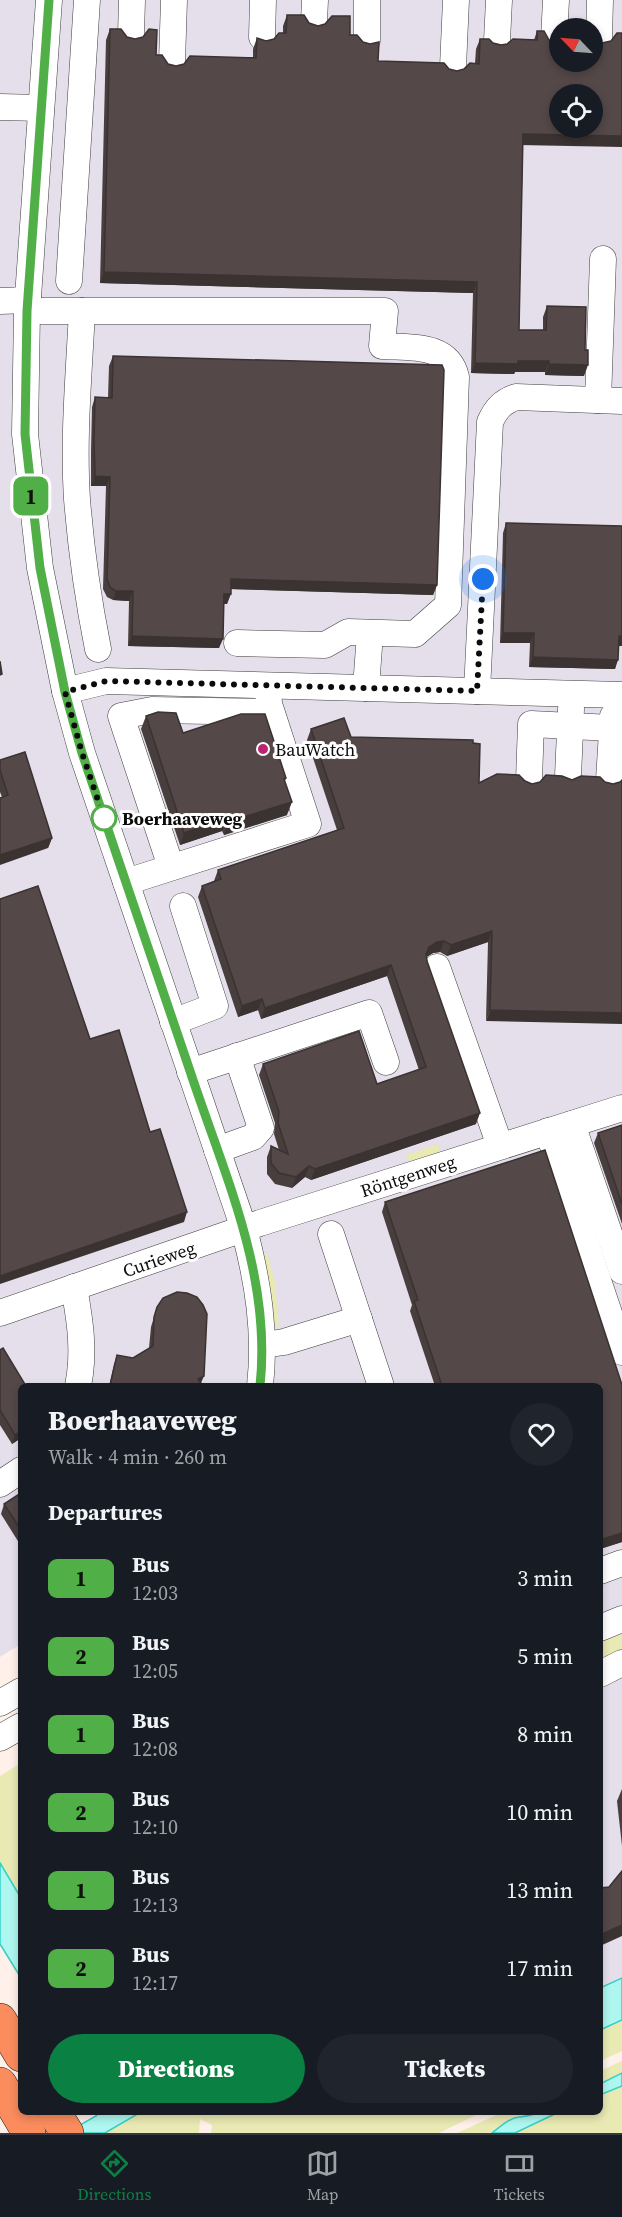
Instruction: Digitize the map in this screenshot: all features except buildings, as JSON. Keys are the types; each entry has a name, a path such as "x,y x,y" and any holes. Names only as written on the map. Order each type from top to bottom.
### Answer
{"main road":[{"path":"0,2020 18,2050"},
{"path":"0,2084 18,2114"},
{"path":"18,2115 29,2133"}],"street":[{"path":"49,0 28,305 25,434 40,568 65,692 82,753 244,1229 255,1271 262,1312 263,1345 260,1383"},
{"path":"69,280 87,0"},
{"path":"131,35 132,0"},
{"path":"172,62 174,0"},
{"path":"262,37 263,0"},
{"path":"367,0 367,40"},
{"path":"453,67 456,0"},
{"path":"497,41 499,0"},
{"path":"555,18 556,0"},
{"path":"600,0 600,18"},
{"path":"0,107 41,108"},
{"path":"477,691 490,422 496,410 505,401 516,397 610,400 603,259"},
{"path":"0,301 82,311 385,311 382,346 426,349 443,355 453,365 456,377 448,605 415,634 348,632 325,645 237,643"},
{"path":"82,311 76,436 77,498 91,618 98,649"},
{"path":"51,629 91,618"},
{"path":"366,688 370,633"},
{"path":"65,692 106,681 572,694 616,727"},
{"path":"126,882 308,824 271,712 268,686"},
{"path":"568,776 572,694"},
{"path":"171,867 121,716 152,710 196,720 271,712"},
{"path":"529,780 531,724 616,727"},
{"path":"609,780 616,727"},
{"path":"173,1022 215,1006 183,906"},
{"path":"437,967 500,1146"},
{"path":"190,1072 369,1012 386,1062"},
{"path":"217,1150 253,1137 261,1128 237,1056"},
{"name":"Röntgenweg","path":"244,1229 622,1107"},
{"path":"560,1128 622,1271"},
{"path":"560,1128 622,1352"},
{"name":"Curieweg","path":"0,1313 244,1229"},
{"path":"331,1234 380,1383"},
{"path":"74,1287 82,1329 83,1350 78,1383"},
{"path":"263,1345 284,1342 359,1319"},
{"path":"0,1484 18,1472"},
{"path":"603,1570 622,1563"},
{"path":"603,1627 622,1619"},
{"path":"603,1672 622,1663"},
{"path":"0,1703 18,1693"},
{"path":"0,1738 18,1728"}],"shaded area":[{"path":"0,0 622,0 622,1997 603,2006 603,1383 18,1383 18,1646 0,1657"}],"green space":[{"path":"438,1144 440,1151 438,1154 411,1163 406,1157 406,1155"},
{"path":"267,1253 275,1282 279,1326 271,1322 263,1255"},
{"path":"622,1634 622,1652 603,1660 603,1641"},
{"path":"18,1765 18,1893 0,1863 0,1776"},
{"path":"622,2020 622,2051 603,2060 603,2029"},
{"path":"622,2061 622,2073 603,2082 603,2070"},
{"path":"622,2086 622,2133 515,2133 553,2115 603,2115 603,2094"},
{"path":"136,2115 476,2115 439,2133 211,2133 212,2125 200,2119 199,2133 106,2133"},
{"path":"496,2115 531,2115 512,2120 492,2133 457,2133"}],"water":[{"path":"0,1863 18,1893 18,1973 0,1944"},
{"path":"622,1978 622,2020 603,2029 603,1987"},
{"path":"622,2073 622,2086 603,2094 603,2082"},
{"path":"136,2115 105,2133 66,2133 96,2116"},
{"path":"553,2115 515,2133 492,2133 515,2118"}],"bus line":[{"name":"1","path":"49,0 27,311 25,434 40,568 65,692 82,753 244,1229 255,1271 262,1312 263,1360 260,1383"}],"place":[{"name":"BauWatch","path":"263,749"},
{"name":"Boerhaaveweg","path":"104,818"}],"route":[{"path":"104,818 65,692 106,681 477,691 483,579"}]}
